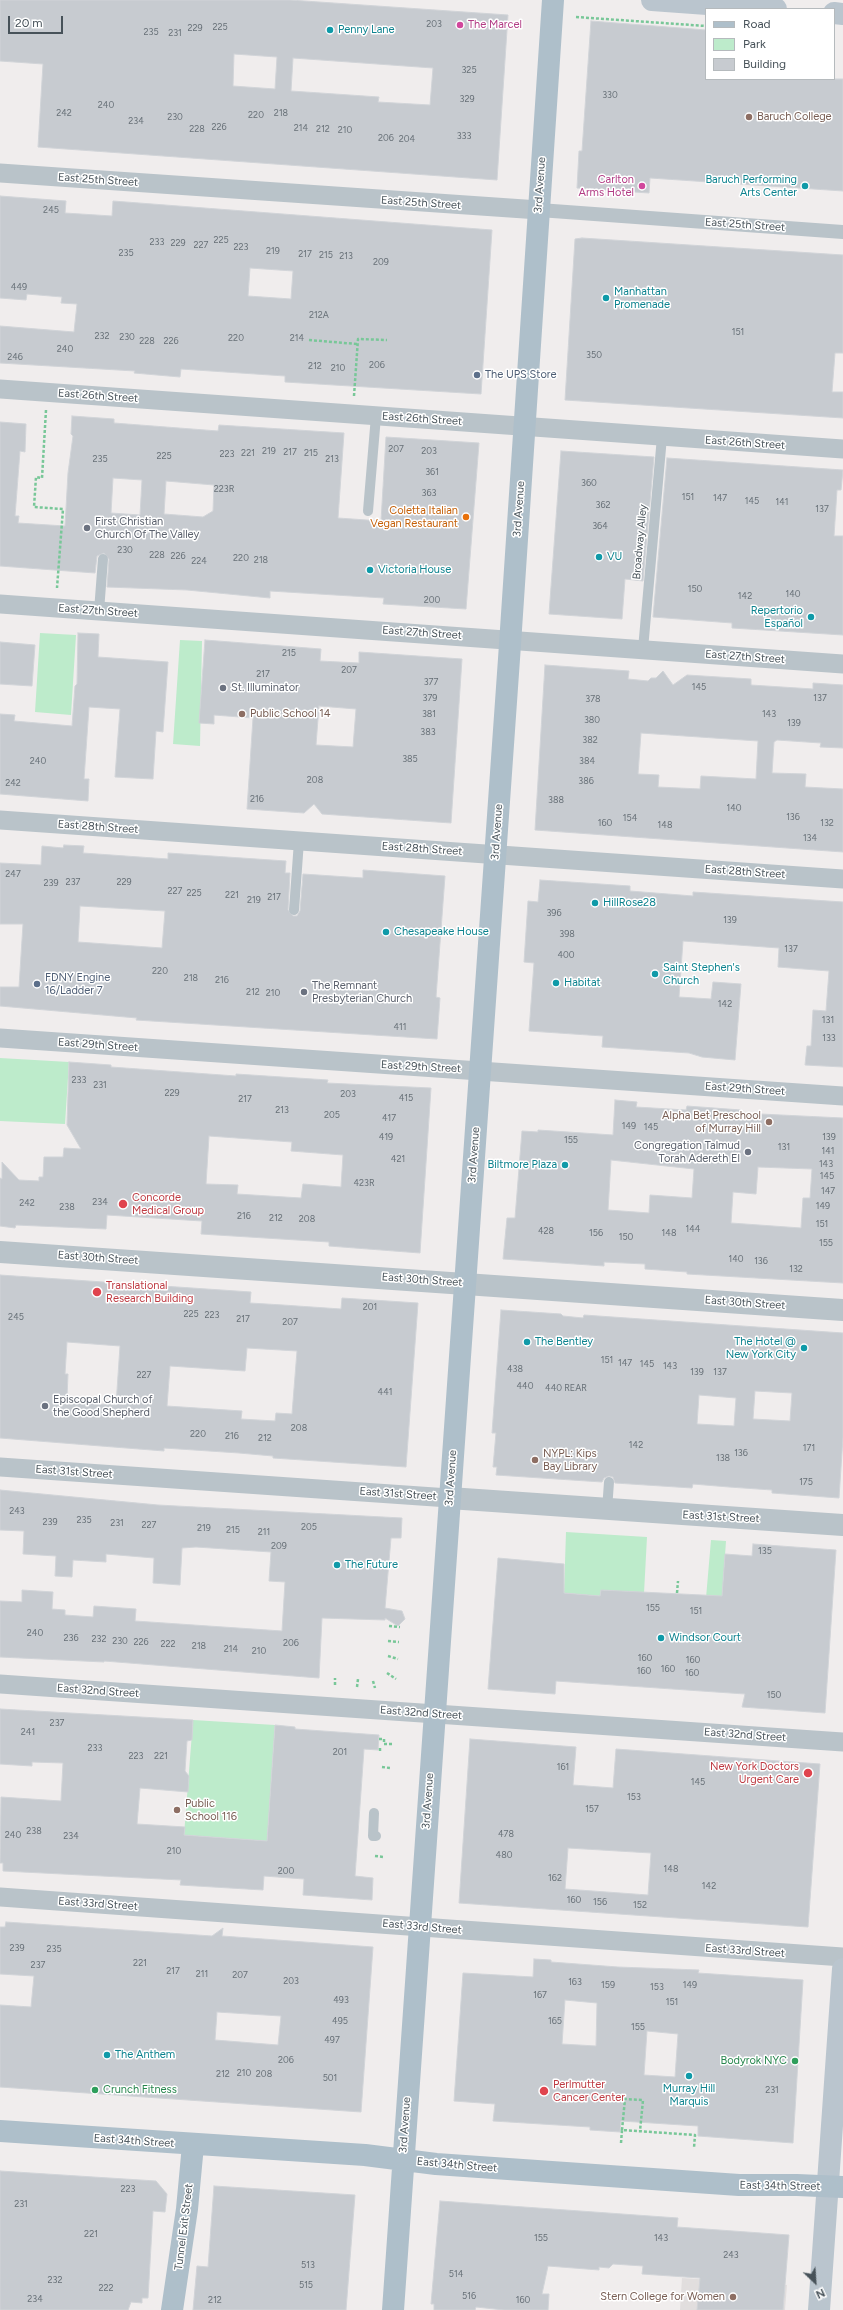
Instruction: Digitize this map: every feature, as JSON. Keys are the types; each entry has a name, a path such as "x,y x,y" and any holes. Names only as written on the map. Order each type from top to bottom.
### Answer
{"main road":[{"name":"3rd Avenue","path":"393,2310 510,640 553,0"},
{"path":"652,0 762,8"},
{"path":"819,2310 835,2187 843,1969"},
{"name":"East 34th Street","path":"0,2131 193,2145 365,2155 403,2160 739,2185 835,2187"},
{"name":"Tunnel Exit Street","path":"172,2310 187,2209 193,2145"}],"street":[{"name":"East 25th Street","path":"0,173 843,232"},
{"name":"East 26th Street","path":"0,389 843,449"},
{"name":"East 27th Street","path":"0,604 843,664"},
{"name":"East 28th Street","path":"0,820 843,879"},
{"name":"East 29th Street","path":"0,1038 843,1096"},
{"name":"East 30th Street","path":"0,1252 843,1310"},
{"name":"East 31st Street","path":"0,1467 607,1510 843,1525"},
{"name":"East 32nd Street","path":"0,1684 843,1742"},
{"name":"East 33rd Street","path":"0,1897 843,1957"}],"lane":[{"path":"368,511 376,416"},
{"name":"Broadway Alley","path":"643,649 662,437"},
{"path":"99,611 102,559"},
{"path":"294,910 299,841"},
{"path":"607,1510 609,1482"},
{"path":"374,1813 373,1836 376,1836"}],"path":[{"path":"576,17 705,26"},
{"path":"355,386 358,339 387,340"},
{"path":"309,340 357,344"},
{"path":"47,392 42,478 36,477 34,507 63,509 57,588"},
{"path":"677,1594 678,1582"},
{"path":"389,1626 400,1627"},
{"path":"388,1641 399,1642"},
{"path":"388,1656 398,1659"},
{"path":"386,1673 396,1679"},
{"path":"335,1678 335,1685"},
{"path":"357,1687 358,1680"},
{"path":"373,1681 375,1688"},
{"path":"378,1739 384,1739 384,1744 392,1744"},
{"path":"382,1767 390,1768"},
{"path":"375,1856 384,1857"},
{"path":"621,2143 624,2098 643,2100 640,2131"},
{"path":"622,2130 695,2135 694,2148"}],"shaded area":[{"name":"Stern College for Women","path":"682,2278 787,2285 785,2310 680,2310"}],"green space":[{"path":"40,633 76,635 71,715 35,712"},
{"path":"180,640 202,641 200,746 173,744"},
{"path":"0,1058 69,1062 65,1124 0,1121"},
{"path":"566,1532 647,1537 644,1593 601,1590 600,1596 564,1593"},
{"path":"711,1540 726,1541 722,1599 706,1598"},
{"path":"193,1720 275,1725 267,1841 184,1835"}],"building":[{"path":"0,0 290,0 508,15 497,180 38,147 43,64 0,61","holes":["234,54 277,57 275,89 233,86","293,58 433,68 430,105 378,102 379,97 291,91"]},
{"name":"Baruch College","path":"591,21 705,30 705,80 843,79 843,191 650,178 649,193 577,188 579,151 582,151"},
{"path":"0,196 66,201 65,213 112,216 113,201 492,230 481,394 285,382 285,376 181,369 180,377 134,373 135,371 0,363 0,326 74,332 77,304 61,303 62,297 27,294 26,300 0,298","holes":["250,268 293,271 291,299 248,296"]},
{"path":"582,238 843,255 843,353 835,353 832,392 843,392 843,418 565,400 575,239"},
{"path":"72,416 114,419 114,423 218,431 219,425 344,433 338,518 381,521 386,437 479,443 466,609 383,604 384,598 270,591 270,598 187,590 107,587 109,559 104,553 97,556 95,573 0,566 0,422 26,424 25,452 20,451 15,516 19,516 18,523 65,526 68,473 73,436 71,434","holes":["113,478 142,480 140,515 111,513","166,481 214,485 213,511 203,517 164,514"]},
{"path":"561,451 654,457 643,581 625,579 622,619 549,614"},
{"path":"667,458 843,470 841,490 837,490 834,536 843,536 843,635 732,628 732,623 653,617"},
{"path":"78,633 99,634 98,657 168,662 163,732 156,731 153,779 115,777 120,709 89,707 84,779 89,779 88,801 0,794 0,714 15,715 14,721 72,726 75,686 77,684"},
{"path":"205,640 321,649 320,661 359,663 359,652 462,659 451,823 322,814 314,804 304,813 247,809 253,718 214,715 214,724 199,723","holes":["319,706 356,709 353,747 316,745"]},
{"path":"0,642 35,645 32,686 0,684"},
{"path":"545,665 629,671 628,679 648,681 651,678 656,678 663,671 673,685 687,675 751,679 751,685 813,689 813,683 843,685 843,748 820,747 821,743 777,740 774,742 772,773 806,774 805,787 843,789 843,852 535,830","holes":["641,733 758,741 756,779 701,776 700,789 658,787 659,775 638,774"]},
{"path":"64,845 84,846 83,853 168,859 168,853 286,861 285,873 290,873 288,910 293,916 297,916 300,911 303,874 363,878 363,870 445,876 436,997 440,998 437,1039 136,1020 137,1018 0,1006 0,987 19,987 23,924 0,924 0,863 41,865 42,846 63,848","holes":["80,906 165,911 162,948 78,942"]},
{"path":"540,880 630,886 630,891 693,896 693,892 843,902 843,1067 805,1065 807,1046 811,1046 813,1010 826,1011 829,971 778,967 779,948 683,941 679,997 711,999 713,982 741,984 735,1060 702,1057 689,1053 602,1047 603,1036 529,1031 534,963 524,962 528,901 538,902"},
{"path":"69,1062 111,1065 111,1067 236,1076 236,1074 328,1080 327,1083 431,1088 420,1253 329,1246 329,1242 201,1234 202,1221 107,1215 106,1229 16,1225 15,1228 0,1226 0,1178 2,1179 2,1162 19,1180 39,1181 39,1177 43,1177 44,1157 63,1157 64,1148 81,1149 67,1125","holes":["209,1136 292,1142 291,1151 343,1155 341,1187 303,1184 301,1198 237,1194 238,1185 206,1184"]},
{"path":"615,1100 637,1102 636,1107 686,1110 687,1106 741,1110 740,1113 843,1118 843,1283 687,1274 687,1272 645,1269 645,1264 604,1262 604,1266 503,1259 507,1218 515,1218 522,1131 538,1132 538,1130 613,1135","holes":["611,1160 694,1169 692,1198 650,1195 649,1213 608,1210","758,1167 812,1169 810,1198 803,1198 801,1228 731,1223 733,1192 756,1194"]},
{"path":"0,1275 251,1292 250,1303 341,1309 342,1298 418,1303 406,1467 273,1458 273,1456 239,1453 164,1448 164,1451 0,1438","holes":["67,1342 120,1346 116,1405 83,1403 83,1399 67,1398 68,1374 65,1374","247,1348 297,1351 292,1414 276,1413 275,1421 241,1419 242,1411 167,1406 170,1366 245,1371"]},
{"path":"501,1310 561,1314 563,1316 583,1318 584,1315 843,1333 843,1437 839,1498 772,1493 772,1490 693,1484 692,1488 615,1483 613,1477 609,1476 604,1478 602,1482 496,1475 497,1467 493,1467 496,1433 492,1433","holes":["755,1391 792,1393 790,1421 753,1419","699,1395 736,1398 734,1426 697,1424"]},
{"path":"0,1490 158,1505 402,1518 401,1538 391,1538 385,1608 402,1611 405,1619 398,1626 385,1618 385,1620 322,1618 319,1678 104,1661 0,1657 0,1601 22,1602 22,1590 53,1592 52,1609 65,1610 65,1615 93,1617 94,1606 136,1609 135,1621 282,1631 285,1582 269,1581 271,1552 196,1547 182,1548 180,1585 153,1583 154,1558 106,1554 106,1562 73,1560 72,1577 55,1576 56,1556 23,1554 24,1531 0,1530"},
{"name":"Windsor Court","path":"753,1544 836,1550 825,1713 742,1707 745,1694 556,1681 555,1694 488,1689 498,1558 564,1564 564,1593 600,1596 601,1590 722,1596 725,1554 752,1556"},
{"path":"0,1709 193,1720 192,1740 187,1741 185,1771 189,1776 188,1792 140,1788 137,1824 185,1827 184,1835 267,1841 275,1725 295,1727 295,1729 379,1735 378,1750 364,1749 355,1876 373,1878 372,1900 303,1895 304,1879 264,1876 263,1890 180,1885 181,1880 3,1871 3,1863 0,1863 1,1797 61,1801 63,1763 32,1762 32,1766 0,1764"},
{"path":"470,1739 576,1747 573,1785 613,1788 616,1749 820,1764 808,1927 459,1903","holes":["568,1848 651,1853 648,1895 565,1889"]},
{"path":"6,1922 212,1936 223,1928 222,1936 373,1947 361,2112 0,2087 0,2005 31,2007 34,1976 0,1974 0,1927 5,1927","holes":["217,2012 281,2016 278,2045 215,2040"]},
{"path":"534,1959 551,1960 551,1962 618,1967 699,1970 698,1973 803,1980 793,2143 698,2136 698,2126 621,2121 620,2132 590,2130 590,2127 493,2121 495,2104 454,2101 463,1973 533,1977","holes":["565,2000 597,2003 596,2046 562,2044","647,2031 678,2034 675,2077 644,2075"]},
{"path":"0,2171 156,2181 167,2194 165,2212 153,2211 148,2298 142,2298 142,2303 131,2302 128,2310 0,2310"},
{"path":"214,2186 355,2195 346,2310 193,2310 197,2266 208,2267"},
{"path":"440,2201 678,2218 677,2227 789,2235 783,2310 697,2310 700,2278 642,2274 643,2266 613,2264 609,2268 599,2267 599,2270 548,2266 542,2294 549,2294 548,2310 504,2310 476,2307 475,2310 434,2310 434,2304 431,2304"}],"place":[{"name":"The Marcel","path":"460,25"},
{"name":"Penny Lane","path":"330,30"},
{"name":"Baruch College","path":"749,117"},
{"name":"Carlton Arms Hotel","path":"642,186"},
{"name":"Baruch Performing Arts Center","path":"805,186"},
{"name":"Manhattan Promenade","path":"606,298"},
{"name":"The UPS Store","path":"477,375"},
{"name":"Coletta Italian Vegan Restaurant","path":"466,517"},
{"name":"First Christian Church Of The Valley","path":"87,528"},
{"name":"VU","path":"599,557"},
{"name":"Victoria House","path":"370,570"},
{"name":"Repertorio Español","path":"811,617"},
{"name":"St. Illuminator","path":"223,688"},
{"name":"Public School 14","path":"242,714"},
{"name":"HillRose28","path":"595,903"},
{"name":"Chesapeake House","path":"386,932"},
{"name":"Saint Stephen's Church","path":"655,974"},
{"name":"Habitat","path":"556,983"},
{"name":"FDNY Engine 16/Ladder 7","path":"37,984"},
{"name":"The Remnant Presbyterian Church","path":"304,992"},
{"name":"Alpha Bet Preschool of Murray Hill","path":"769,1122"},
{"name":"Congregation Talmud Torah Adereth El","path":"748,1152"},
{"name":"Biltmore Plaza","path":"565,1165"},
{"name":"Concorde Medical Group","path":"123,1204"},
{"name":"Translational Research Building","path":"97,1292"},
{"name":"The Bentley","path":"527,1342"},
{"name":"The Hotel @ New York City","path":"804,1348"},
{"name":"Episcopal Church of the Good Shepherd","path":"45,1406"},
{"name":"NYPL: Kips Bay Library","path":"535,1460"},
{"name":"The Future","path":"337,1565"},
{"name":"Windsor Court","path":"661,1638"},
{"name":"New York Doctors Urgent Care","path":"808,1773"},
{"name":"Public School 116","path":"177,1810"},
{"name":"The Anthem","path":"107,2055"},
{"name":"Bodyrok NYC","path":"795,2061"},
{"name":"Murray Hill Marquis","path":"689,2076"},
{"name":"Crunch Fitness","path":"95,2090"},
{"name":"Perlmutter Cancer Center","path":"544,2091"},
{"name":"Stern College for Women","path":"733,2297"}]}
